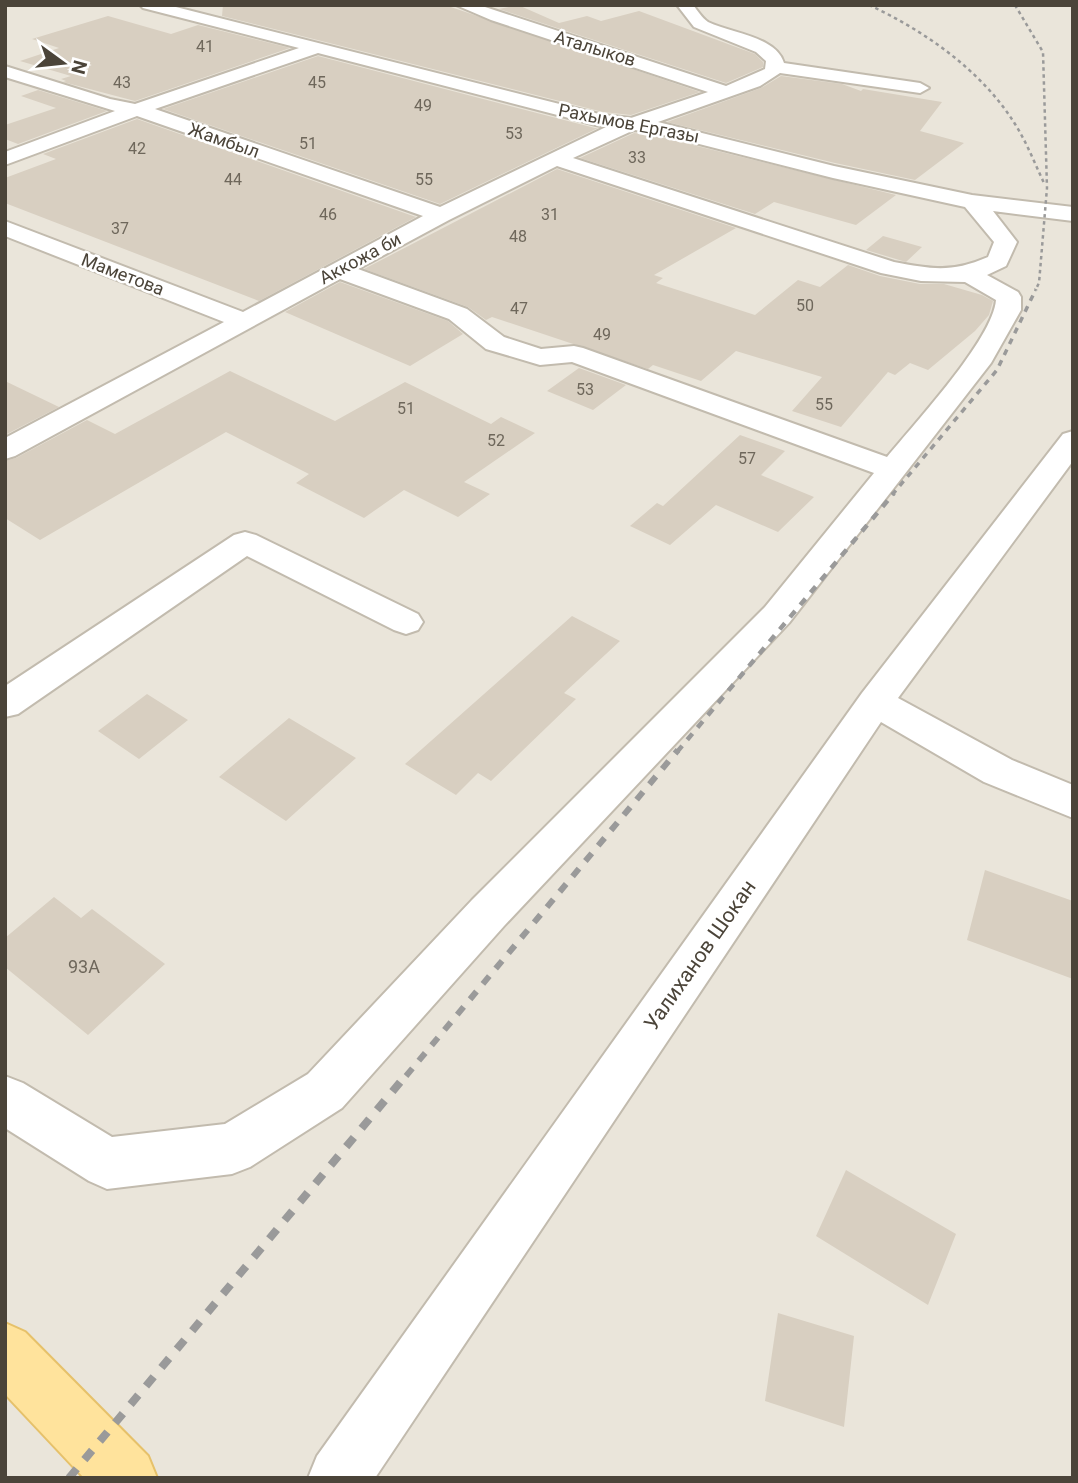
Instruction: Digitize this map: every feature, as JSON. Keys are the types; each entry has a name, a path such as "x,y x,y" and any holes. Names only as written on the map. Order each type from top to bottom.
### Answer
{"main road":[{"path":"5,1352 126,1478"}],"street":[{"name":"Рахымов Ергазы","path":"148,5 603,121 702,137 833,172 972,202 1073,214"},
{"name":"Аталыков","path":"464,5 500,19 660,67 726,92"},
{"path":"685,5 700,24 762,48 775,60 776,67 920,88"},
{"path":"5,159 179,93 317,48"},
{"name":"Аккожа би","path":"5,450 441,215 615,130 754,82 772,73 776,67"},
{"name":"Жамбыл","path":"5,71 106,104 138,110 441,215"},
{"path":"555,159 889,268 921,274 969,274 998,261 1006,242 972,202"},
{"name":"Маметова","path":"5,228 242,320"},
{"path":"337,270 458,314 495,343 540,357 574,354 891,469"},
{"path":"5,1100 107,1163 232,1149 325,1091 488,913 778,615 891,469 978,363 1008,310 1009,297 969,274"},
{"name":"Уалиханов Шокан","path":"339,1478 875,702 1073,440"},
{"path":"5,704 245,542 406,622"},
{"path":"875,702 998,771 1073,802"}],"shaded area":[{"path":"5,5 1073,5 1073,1478 5,1478"}],"building":[{"path":"223,5 445,5 700,92 631,115 603,112 222,16"},
{"path":"518,5 559,23 587,16 601,21 639,11 755,54 763,62 763,67 726,83 499,9"},
{"path":"108,16 171,34 198,25 290,48 135,101 63,82 66,81 61,79 71,76 20,61 59,48 32,39"},
{"path":"318,56 598,128 440,204 163,109"},
{"path":"781,76 942,102 920,131 964,143 915,180 667,122 761,88"},
{"path":"38,90 107,111 18,144 5,139 5,125 56,108 21,96"},
{"path":"137,119 416,217 259,301 5,203 5,178 56,159 43,154"},
{"path":"634,133 652,135 896,195 856,225 774,202 755,214 580,158"},
{"path":"557,169 736,228 654,275 663,278 656,283 755,315 798,280 820,287 848,265 880,276 920,284 944,284 982,295 993,301 989,315 975,331 928,370 910,363 895,375 888,372 841,427 792,411 822,377 736,351 701,381 653,365 648,369 492,317 486,320 468,307 364,269"},
{"path":"883,236 922,247 906,262 866,250"},
{"path":"340,282 448,321 463,334 410,366 285,312"},
{"path":"579,368 626,385 593,410 547,391"},
{"path":"230,371 335,421 405,382 491,424 501,417 535,433 464,482 490,494 458,517 404,490 364,518 296,483 309,474 226,432 40,540 5,518 5,461 16,458 87,420 115,434"},
{"path":"5,381 59,407 5,435"},
{"path":"740,435 785,451 761,475 814,497 778,532 716,505 670,545 630,526 657,503 663,506"},
{"path":"572,616 620,641 564,693 576,699 491,781 478,773 456,795 405,764"},
{"path":"147,694 188,720 139,759 98,731"},
{"path":"289,718 356,758 286,821 219,777"},
{"path":"985,870 1073,901 1073,979 967,940"},
{"path":"54,897 81,918 92,909 165,964 88,1035 5,967 5,938"},
{"path":"846,1170 956,1234 928,1305 816,1236"},
{"path":"778,1313 854,1336 844,1427 765,1401"}],"railway":[{"path":"869,5 911,27 951,54 986,87 1015,124 1044,183"},
{"path":"1015,5 1043,52 1047,188 1039,283 1036,289"},
{"path":"892,495 997,370 1036,289"},
{"path":"677,752 894,493"},
{"path":"406,1076 678,750"},
{"path":"69,1478 407,1074"}]}
